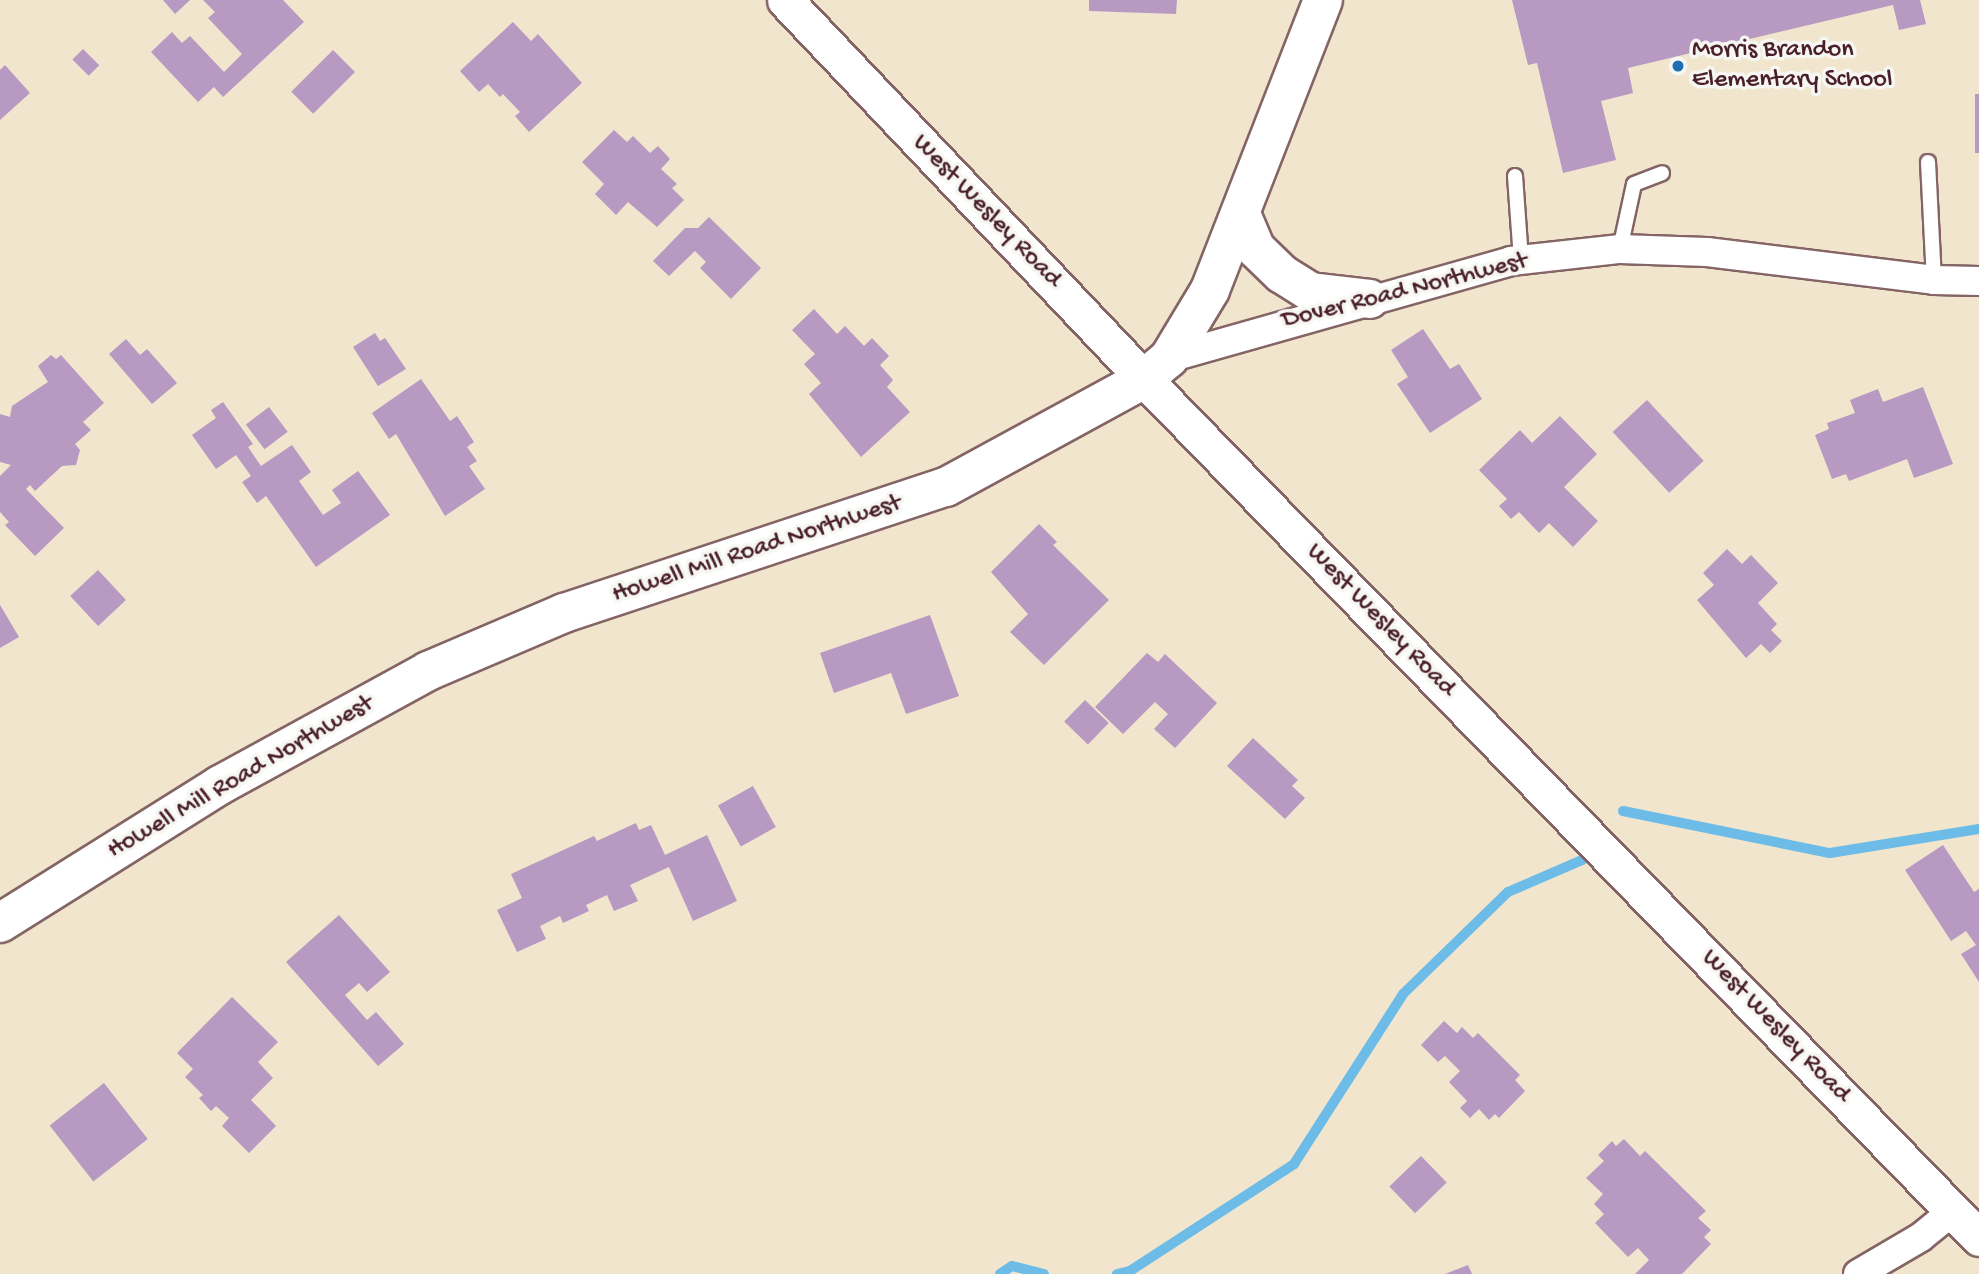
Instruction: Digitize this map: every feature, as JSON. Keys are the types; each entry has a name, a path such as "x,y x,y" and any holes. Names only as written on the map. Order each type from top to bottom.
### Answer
{"main road":[{"path":"1157,368 1210,290 1323,0"},
{"path":"1241,214 1256,249 1292,280 1311,292 1370,299"},
{"name":"Howell Mill Road Northwest","path":"0,923 220,785 428,671 564,613 946,487 1157,368"}],"street":[{"name":"West Wesley Road","path":"785,0 1157,368 1979,1238"},
{"name":"Dover Road Northwest","path":"1157,368 1370,299 1521,260 1620,249 1707,252 1934,280 1979,281"},
{"path":"1858,1274 1922,1237 1953,1211"}],"lane":[{"path":"1928,162 1934,280"},
{"path":"1620,249 1634,184 1662,173"},
{"path":"1515,176 1521,260"}],"building":[{"path":"163,0 190,0 175,14"},
{"path":"203,0 283,0 304,22 223,97 214,87 198,102 151,52 172,32 182,43 190,36 224,72 242,54 208,18 215,12"},
{"path":"1089,0 1177,0 1176,14 1089,11"},
{"path":"1512,0 1920,0 1926,24 1899,30 1893,5 1628,68 1633,93 1601,101 1616,160 1563,173 1537,63 1528,65"},
{"path":"513,22 531,41 538,34 582,83 529,132 515,116 520,112 503,94 500,97 488,84 479,92 460,71"},
{"path":"83,49 99,65 89,76 72,60"},
{"path":"333,50 355,72 313,114 291,92"},
{"path":"5,65 30,93 0,120 0,70"},
{"path":"1975,94 1979,94 1979,153 1975,153"},
{"path":"614,130 627,142 633,136 650,153 658,146 670,159 661,169 677,184 672,188 684,200 657,227 628,202 616,215 595,194 604,184 582,162"},
{"path":"709,217 761,268 731,299 700,268 706,262 695,251 669,276 653,261 685,228 698,228"},
{"path":"814,309 837,334 845,326 864,346 872,338 889,356 880,365 893,380 887,387 910,412 861,457 809,394 821,383 804,364 815,354 792,330"},
{"path":"1423,329 1450,369 1459,364 1482,399 1430,433 1397,384 1408,377 1391,350"},
{"path":"375,333 380,341 385,338 406,369 378,386 353,347"},
{"path":"126,339 140,355 147,349 177,383 152,404 109,354"},
{"path":"51,355 56,359 61,355 104,403 83,422 91,430 75,444 80,450 76,465 62,466 35,491 30,485 26,489 64,528 35,556 5,525 9,522 0,512 0,476 11,465 0,462 0,414 10,417 12,406 48,382 38,366"},
{"path":"421,379 450,421 457,416 474,442 467,447 477,461 469,466 485,489 445,516 396,434 389,439 372,413"},
{"path":"1923,387 1953,464 1914,478 1907,459 1849,481 1846,474 1832,479 1815,435 1829,429 1827,423 1855,413 1850,400 1878,389 1883,402"},
{"path":"1647,400 1704,461 1669,493 1613,432"},
{"path":"223,402 253,444 248,447 261,466 292,445 311,472 299,481 323,515 341,503 332,490 358,471 390,515 316,567 266,496 257,503 242,482 251,476 236,455 216,469 192,435 216,418 211,410"},
{"path":"269,407 288,432 264,449 246,424"},
{"path":"1560,416 1597,454 1564,487 1598,521 1573,547 1549,523 1539,533 1519,512 1511,519 1499,506 1507,499 1479,470 1520,430 1532,443"},
{"path":"1039,524 1057,542 1053,545 1109,600 1044,665 1010,632 1028,614 991,572"},
{"path":"1727,549 1742,564 1751,555 1778,583 1758,603 1777,624 1771,630 1782,641 1770,653 1761,644 1746,658 1697,600 1714,585 1703,573"},
{"path":"98,570 126,600 98,626 70,596"},
{"path":"0,605 19,637 0,648"},
{"path":"930,615 959,696 906,714 891,673 834,693 820,653"},
{"path":"1147,653 1158,662 1165,654 1217,703 1175,748 1154,729 1168,714 1155,702 1123,734 1095,707"},
{"path":"1085,700 1109,723 1088,745 1064,722"},
{"path":"1253,738 1298,780 1292,786 1305,798 1285,819 1227,766"},
{"path":"753,786 776,827 741,846 718,805"},
{"path":"636,823 639,830 651,825 665,855 707,835 737,901 693,921 669,867 630,885 638,901 614,911 607,895 586,905 589,911 563,923 560,916 540,926 546,939 517,952 497,910 522,898 511,874 594,836 597,841"},
{"path":"1943,845 1974,892 1979,889 1979,982 1961,954 1976,945 1966,931 1951,941 1905,870"},
{"path":"339,915 390,972 367,992 359,983 345,995 367,1020 376,1012 404,1044 378,1066 286,962"},
{"path":"232,997 278,1042 258,1062 273,1078 251,1100 276,1126 249,1153 222,1126 229,1118 216,1106 211,1111 199,1098 203,1095 185,1077 193,1069 177,1053"},
{"path":"1444,1021 1457,1033 1462,1027 1473,1038 1478,1033 1520,1075 1515,1080 1525,1091 1499,1118 1495,1114 1489,1120 1479,1109 1470,1118 1460,1108 1467,1101 1449,1082 1460,1071 1445,1056 1438,1062 1421,1045"},
{"path":"104,1083 148,1139 93,1181 50,1125"},
{"path":"1624,1139 1640,1156 1645,1151 1706,1211 1698,1218 1711,1230 1704,1237 1711,1244 1682,1274 1635,1274 1649,1260 1638,1248 1628,1257 1595,1223 1604,1214 1594,1204 1603,1194 1586,1178 1604,1161 1598,1155 1612,1141 1616,1146"},
{"path":"1421,1156 1447,1183 1415,1213 1389,1187"},
{"path":"1468,1265 1472,1274 1445,1274"}],"waterway":[{"path":"1623,811 1830,853 1979,829"},
{"path":"1117,1274 1130,1271 1294,1164 1403,994 1508,892 1582,860"},
{"path":"1000,1274 1012,1266 1044,1274"}],"place":[{"name":"Morris Brandon Elementary School","path":"1678,66"}]}
